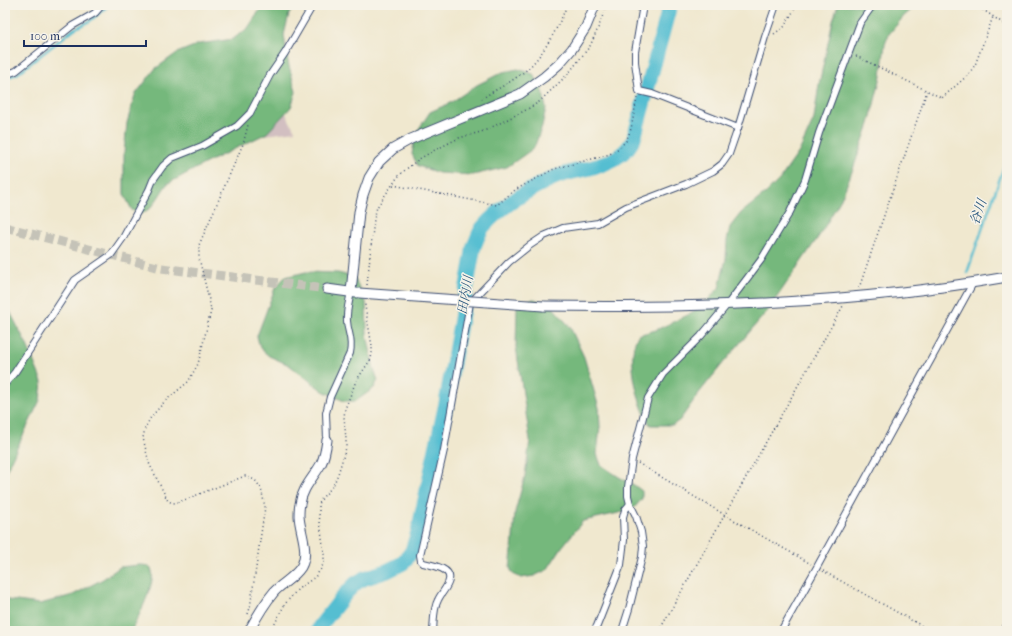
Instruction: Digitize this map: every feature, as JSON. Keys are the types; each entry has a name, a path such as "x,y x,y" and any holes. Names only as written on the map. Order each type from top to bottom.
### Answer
{"street":[{"path":"5,75 16,71 72,26 95,13 102,5"},
{"path":"5,384 15,372 75,280 111,255 123,238 153,180 163,166 172,158 208,143 236,126 250,113 270,75 313,5"},
{"path":"249,631 275,592 294,575 301,566 305,556 305,544 299,515 300,502 305,489 321,464 326,452 326,413 330,397 352,347 352,339 347,323 347,313 355,293 359,212 368,178 379,162 393,149 411,139 520,94 544,77 559,64 572,49 586,27 595,5"},
{"path":"643,5 634,52 640,91 652,94 738,128"},
{"path":"434,631 435,608 450,580 448,573 444,570 423,563 420,555 444,450 470,303 509,262 544,236 563,228 598,223 626,207 686,184 713,171 722,164 729,154 738,128 776,5"},
{"path":"622,631 642,557 642,532 630,504 628,487 632,459 648,398 663,374 701,336 761,260 793,206 805,180 819,133 860,23 874,5"},
{"path":"327,289 355,293 543,306 617,307 727,305 852,297 973,283 1007,277"},
{"path":"781,631 973,283"},
{"path":"594,631 621,565 624,540 623,517 625,510 630,504"},
{"path":"1004,631 1007,625"}],"path":[{"path":"477,112 479,103 485,97 506,85 525,71 536,59 563,17 567,5"},
{"path":"765,37 776,34 784,27 797,5"},
{"path":"976,5 1007,26"},
{"path":"849,53 942,98 968,75 975,65 993,17"},
{"path":"393,185 497,205 515,190 554,169 610,154 619,148 626,141 631,129 640,91"},
{"path":"659,631 852,297 927,91"},
{"path":"248,614 265,507 261,488 255,480 245,476 179,502 173,503 168,501 149,463 143,438 145,428 151,417 165,401 188,382 198,364 211,311 198,258 199,245 243,144 250,113"},
{"path":"632,459 725,515 931,631"}],"shaded area":[{"path":"282,106 295,131 258,136"}],"green space":[{"path":"263,5 296,5 289,14 284,35 288,62 296,92 291,107 267,133 167,184 152,207 141,214 132,210 124,194 124,153 127,123 135,95 155,69 177,53 199,44 233,39 248,28"},
{"path":"838,5 917,5 904,16 889,34 885,44 881,76 869,124 841,199 819,236 768,310 699,393 680,420 673,425 650,425 642,409 633,370 633,350 638,335 656,330 692,313 709,299 719,288 726,259 727,240 730,227 741,213 765,194 780,179 799,152 814,119 819,84"},
{"path":"518,69 533,74 542,88 546,108 542,126 534,148 507,167 473,175 439,173 418,166 412,154 416,133 430,112 450,103 477,85 503,72"},
{"path":"306,272 338,273 354,277 366,302 367,334 374,370 378,380 374,388 356,401 344,401 323,391 289,365 269,356 260,348 257,336 275,288 285,277"},
{"path":"534,299 550,304 570,327 584,357 599,408 600,427 597,454 601,465 642,491 642,499 632,510 583,521 562,547 547,570 534,576 521,578 513,574 510,568 515,512 525,476 530,440 516,347 517,306 524,301"},
{"path":"5,302 27,345 42,382 40,400 5,473"},
{"path":"139,565 147,566 151,569 152,581 146,600 131,631 5,631 5,599 40,604 73,595 103,579 120,567"}],"waterway":[{"path":"5,78 17,74 74,29 90,21 109,5"},
{"name":"田内川","path":"318,631 320,626 346,593 356,583 403,563 412,551 418,532 446,403 474,246 480,231 498,212 537,186 565,174 602,165 627,149 634,138 670,5"},
{"name":"谷川","path":"967,273 1007,158"}],"tunnel":[{"path":"5,227 161,268 327,289"}]}
